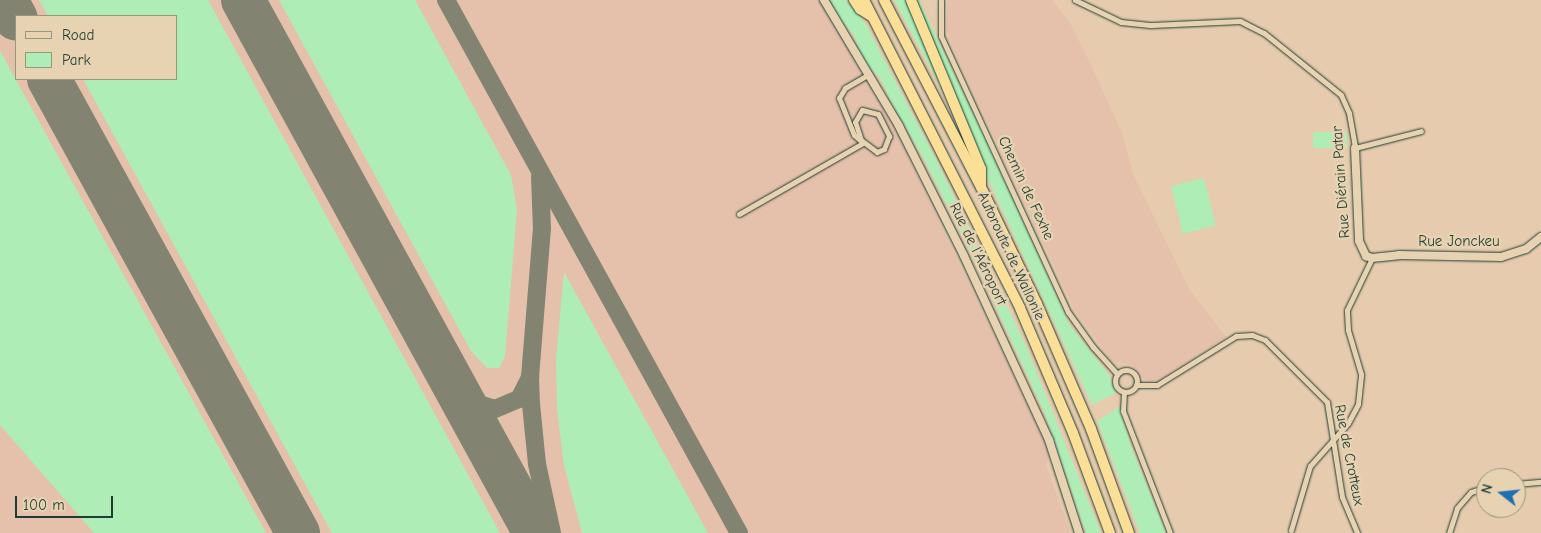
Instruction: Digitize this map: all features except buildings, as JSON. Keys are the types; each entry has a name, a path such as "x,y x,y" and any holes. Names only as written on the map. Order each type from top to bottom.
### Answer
{"highway":[{"path":"854,0 860,9 873,17"},
{"name":"Autoroute de Wallonie","path":"864,0 1020,308 1073,433 1110,533"},
{"name":"Autoroute de Wallonie","path":"884,0 981,187 1064,366 1129,533"},
{"path":"911,0 981,169 981,187"}],"street":[{"name":"Rue de l'Aéroport","path":"824,0 869,74 918,162 1040,418 1079,533"},
{"name":"Chemin de Fexhe","path":"942,0 941,36 1072,320 1117,374 1115,385 1124,392 1123,411 1170,533"},
{"name":"Rue Diérain Patar","path":"1074,0 1121,22 1152,25 1240,20 1264,33 1341,95 1349,112 1355,148 1359,241 1366,256 1372,258"},
{"path":"863,143 855,122 858,113 867,109 878,114 889,136 888,145 877,152 863,143 854,135 839,98 845,88 869,74"},
{"path":"1355,148 1421,131"},
{"path":"739,214 863,143"},
{"name":"Rue Jonckeu","path":"1372,258 1399,255 1501,257 1526,249 1541,237"},
{"path":"1291,530 1307,472 1316,456 1350,419 1360,397 1361,374 1348,330 1347,310 1372,258"},
{"name":"Rue de Crotteux","path":"1136,385 1155,386 1227,340 1252,335 1270,344 1324,397 1331,413 1342,497 1357,533"},
{"path":"1117,374 1125,370 1133,372 1136,385 1132,391 1124,392"},
{"path":"1526,483 1541,482"},
{"path":"1449,533 1456,508 1471,492 1476,490"}],"shaded area":[{"path":"0,0 819,0 887,113 1050,452 1046,465 1071,533 0,533"},
{"path":"948,0 1052,0 1070,23 1091,65 1122,133 1134,176 1189,289 1226,337 1157,383 1146,381 1132,365 1112,361 1075,311 957,57 946,29"}],"green space":[{"path":"39,0 208,0 500,533 332,533 84,80 178,80 178,15 47,15"},
{"path":"279,0 415,0 511,175 517,209 505,356 499,368 487,368 471,351"},
{"path":"830,0 845,0 864,21 939,165 1027,348 1101,533 1086,533 1045,414 978,268 924,159 892,104 896,104 892,103 880,78 861,59 854,35 841,21"},
{"path":"894,0 908,0 950,105 900,11"},
{"path":"915,0 919,0 992,153 1069,324 1109,375 1116,393 1092,405 982,166"},
{"path":"0,51 266,533 94,533 0,425"},
{"path":"1313,132 1347,132 1347,148 1313,148"},
{"path":"1204,178 1216,226 1183,234 1171,186"},
{"path":"564,272 708,533 582,533 564,465 557,408 556,360"},
{"path":"1119,407 1131,446 1166,533 1140,533 1097,421"}],"taxiway":[{"path":"446,0 739,533"},
{"path":"540,177 542,228 530,377 537,464 552,533"},
{"path":"453,381 469,401 495,409 519,399 530,377"}],"runway":[{"path":"6,0 15,17"},
{"path":"243,0 535,533"},
{"path":"50,80 298,533"}]}
